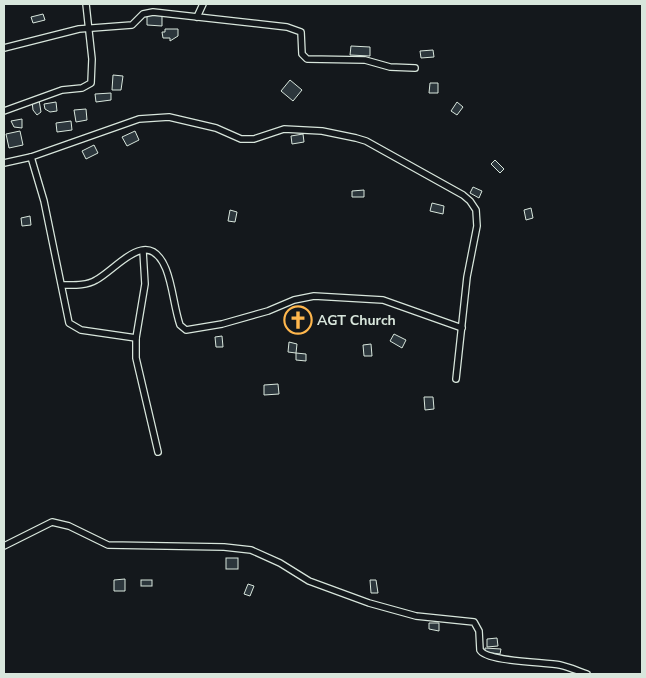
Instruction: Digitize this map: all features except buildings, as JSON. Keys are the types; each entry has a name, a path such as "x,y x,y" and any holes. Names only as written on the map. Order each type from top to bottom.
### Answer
{"street":[{"path":"4,111 62,90 82,88 92,83 86,4"},
{"path":"198,17 203,4"},
{"path":"4,48 89,28 132,25 143,14 150,12 270,24 299,31 302,35 302,54 307,59 366,60 390,67 415,68"},
{"path":"4,163 31,157 139,119 169,117 216,128 240,139 254,139 284,128 341,134 366,141 462,195 470,201 476,210 478,226 468,278 456,379"},
{"path":"31,157 62,285 68,318 73,327 136,338"},
{"path":"62,285 96,280 125,256 143,251 156,254 165,267 180,325 186,330 222,324 268,311 294,300 314,296 383,300 462,328"},
{"path":"143,251 146,284 136,338 138,368 158,452"},
{"path":"4,546 52,522 69,526 108,545 224,547 251,550 280,563 309,581 352,598 416,616 474,622 478,631 480,650 486,655 527,663 560,665 586,674"}],"place":[{"name":"AGT Church","path":"298,320"}]}
